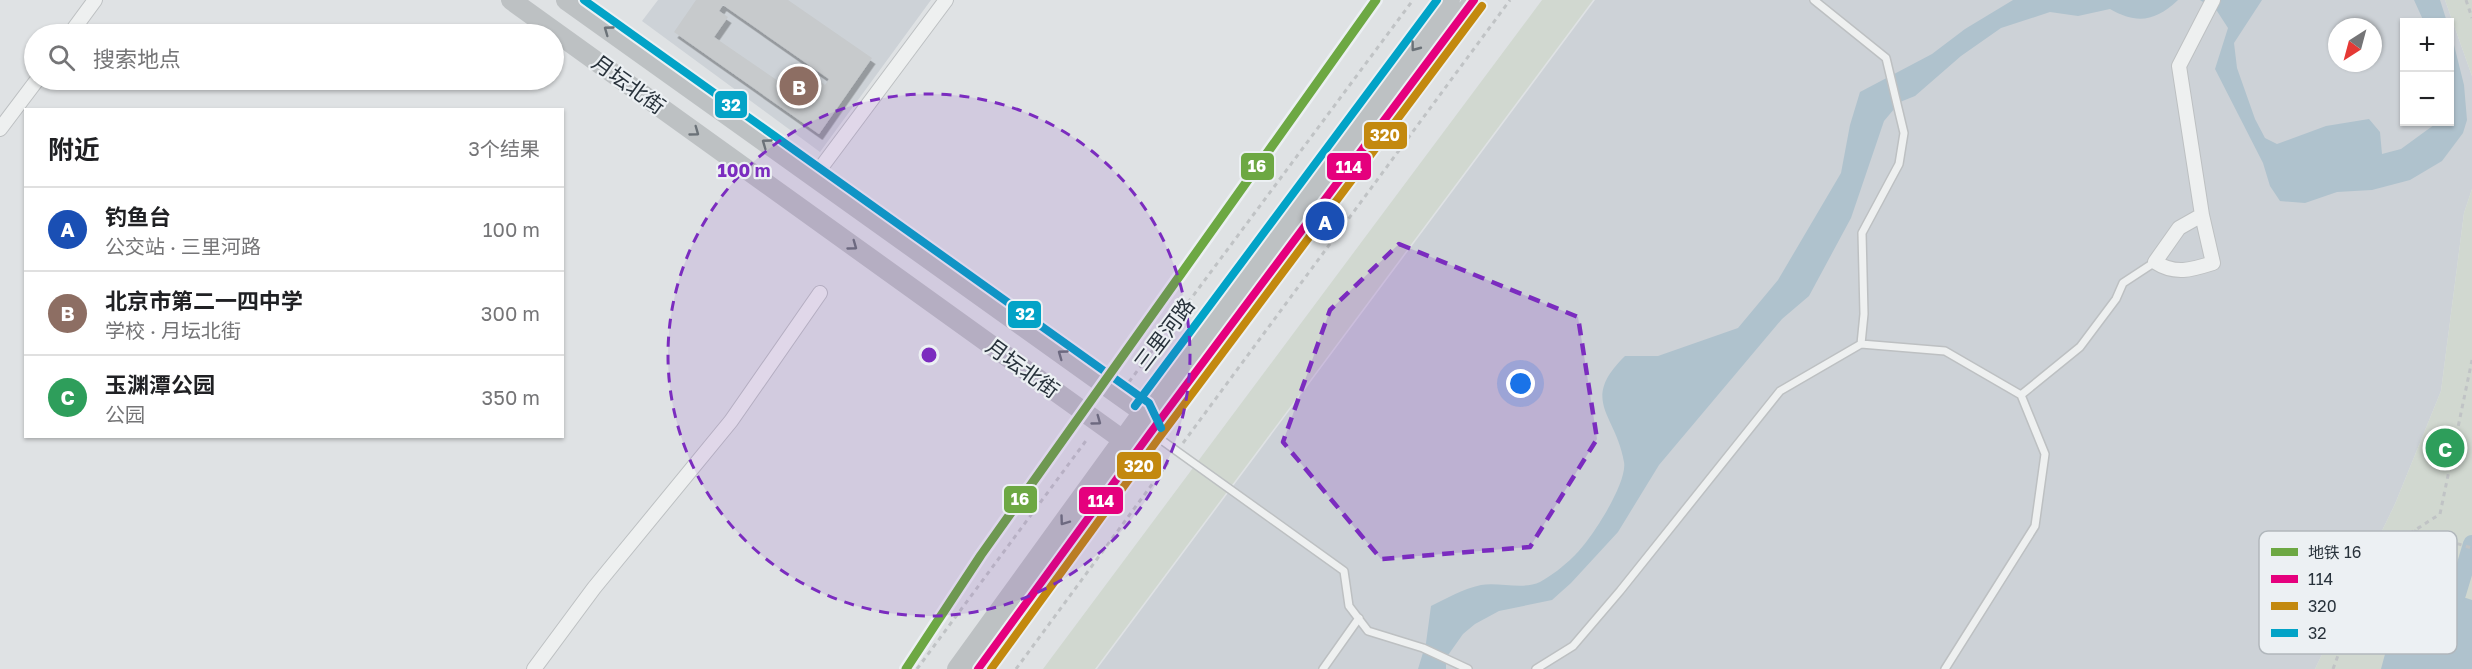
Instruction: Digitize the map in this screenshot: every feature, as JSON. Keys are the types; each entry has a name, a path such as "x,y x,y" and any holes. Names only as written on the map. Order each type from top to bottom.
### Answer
{"main road":[{"name":"月坛北街","path":"511,0 544,24"},
{"name":"月坛北街","path":"566,0 1143,412"},
{"name":"三里河路","path":"957,669 1143,412 1450,0"},
{"path":"978,669 1151,432 1474,0"},
{"name":"月坛北街","path":"564,38 1123,440"},
{"path":"1143,412 1151,432"},
{"path":"1123,440 1151,432"}],"street":[{"path":"77,24 95,0"},
{"path":"814,177 946,0"},
{"path":"2202,215 2179,228 2155,262 2167,270 2188,271 2213,263 2202,215 2179,66 2213,0"},
{"path":"0,129 29,90"},
{"path":"534,669 594,588 731,421 820,293"}],"lane":[{"path":"1814,0 1886,58 1904,133 1899,164 1862,233 1864,314 1861,344"},
{"path":"2021,395 2080,347 2116,299 2123,284 2155,262"},
{"path":"1536,669 1573,646 1620,591 1780,391 1861,344 1945,351 2021,395 2045,454 2035,526 1945,669"},
{"path":"1151,432 1344,571 1349,606 1368,631 1423,648 1465,667"},
{"path":"1323,669 1359,618"}],"path":[{"name":"三里河路","path":"1119,395 1413,0"},
{"path":"1016,669 1510,0"},
{"path":"2466,0 2472,18"},
{"path":"2414,531 2440,514 2472,360"},
{"path":"917,669 1100,422"},
{"path":"2457,544 2472,548"},
{"path":"2334,669 2339,654"}],"highlighted area":[{"path":"1399,244 1578,317 1597,439 1530,547 1381,559 1283,442 1330,310"}],"shaded area":[{"path":"658,0 931,0 820,152 642,21"},
{"path":"1542,0 1593,0 1095,669 1043,669"},
{"path":"1595,0 2445,0 2451,18 2400,18 2400,126 2454,126 2454,25 2472,76 2472,189 2464,213 2441,391 2382,531 2259,531 2259,654 2322,654 2315,669 1097,669"},
{"path":"2445,0 2472,0 2472,76 2454,25 2454,18 2451,18"},
{"path":"2472,189 2472,669 2315,669 2322,654 2457,654 2457,531 2382,531 2441,391 2464,213"}],"water":[{"path":"2013,0 2178,0 2161,13 2145,18 2128,17 2110,9 2078,16 2050,12 2001,28 1961,56 1915,96 1900,102 1884,121 1851,218 1809,296 1782,319 1659,465 1618,532 1552,600 1499,611 1475,624 1463,634 1446,658 1446,669 1418,669 1426,643 1431,606 1461,591 1481,585 1519,586 1540,582 1573,557 1597,526 1614,498 1624,472 1620,446 1604,408 1602,397 1604,385 1611,372 1625,356 1658,356 1738,328 1778,280 1841,173 1850,125 1860,92 1932,54 1965,29"},
{"path":"2200,0 2262,0 2234,43 2237,68 2255,119 2265,138 2277,144 2326,126 2369,119 2380,132 2382,154 2401,149 2433,126 2454,126 2454,45 2464,85 2467,120 2463,133 2442,161 2410,180 2372,190 2337,192 2305,203 2280,201 2270,186 2263,163 2215,69 2228,28 2217,11"},
{"path":"2414,0 2440,0 2446,18 2422,18"},
{"path":"2457,595 2472,600 2472,669 2381,669 2385,654 2457,654"}],"building":[{"path":"696,0 788,0 872,58 819,134 674,32","holes":["723,5 829,79 825,85 814,77 800,96 714,37 728,17 719,11"]}],"waterway":[{"path":"2457,594 2472,544"}],"metro line":[{"name":"16","path":"906,669 981,555 1376,0"}],"transit line":[{"name":"32","path":"584,0 1149,403 1161,428"},
{"name":"32","path":"1135,406 1437,0"},
{"name":"114","path":"978,669 1151,432 1474,0"},
{"name":"320","path":"991,669 1159,438 1482,6"}],"place":[{"name":"北京市第二一四中学","path":"799,86"},
{"name":"钓鱼台","path":"1325,221"},
{"name":"玉渊潭公园","path":"2445,448"}]}
